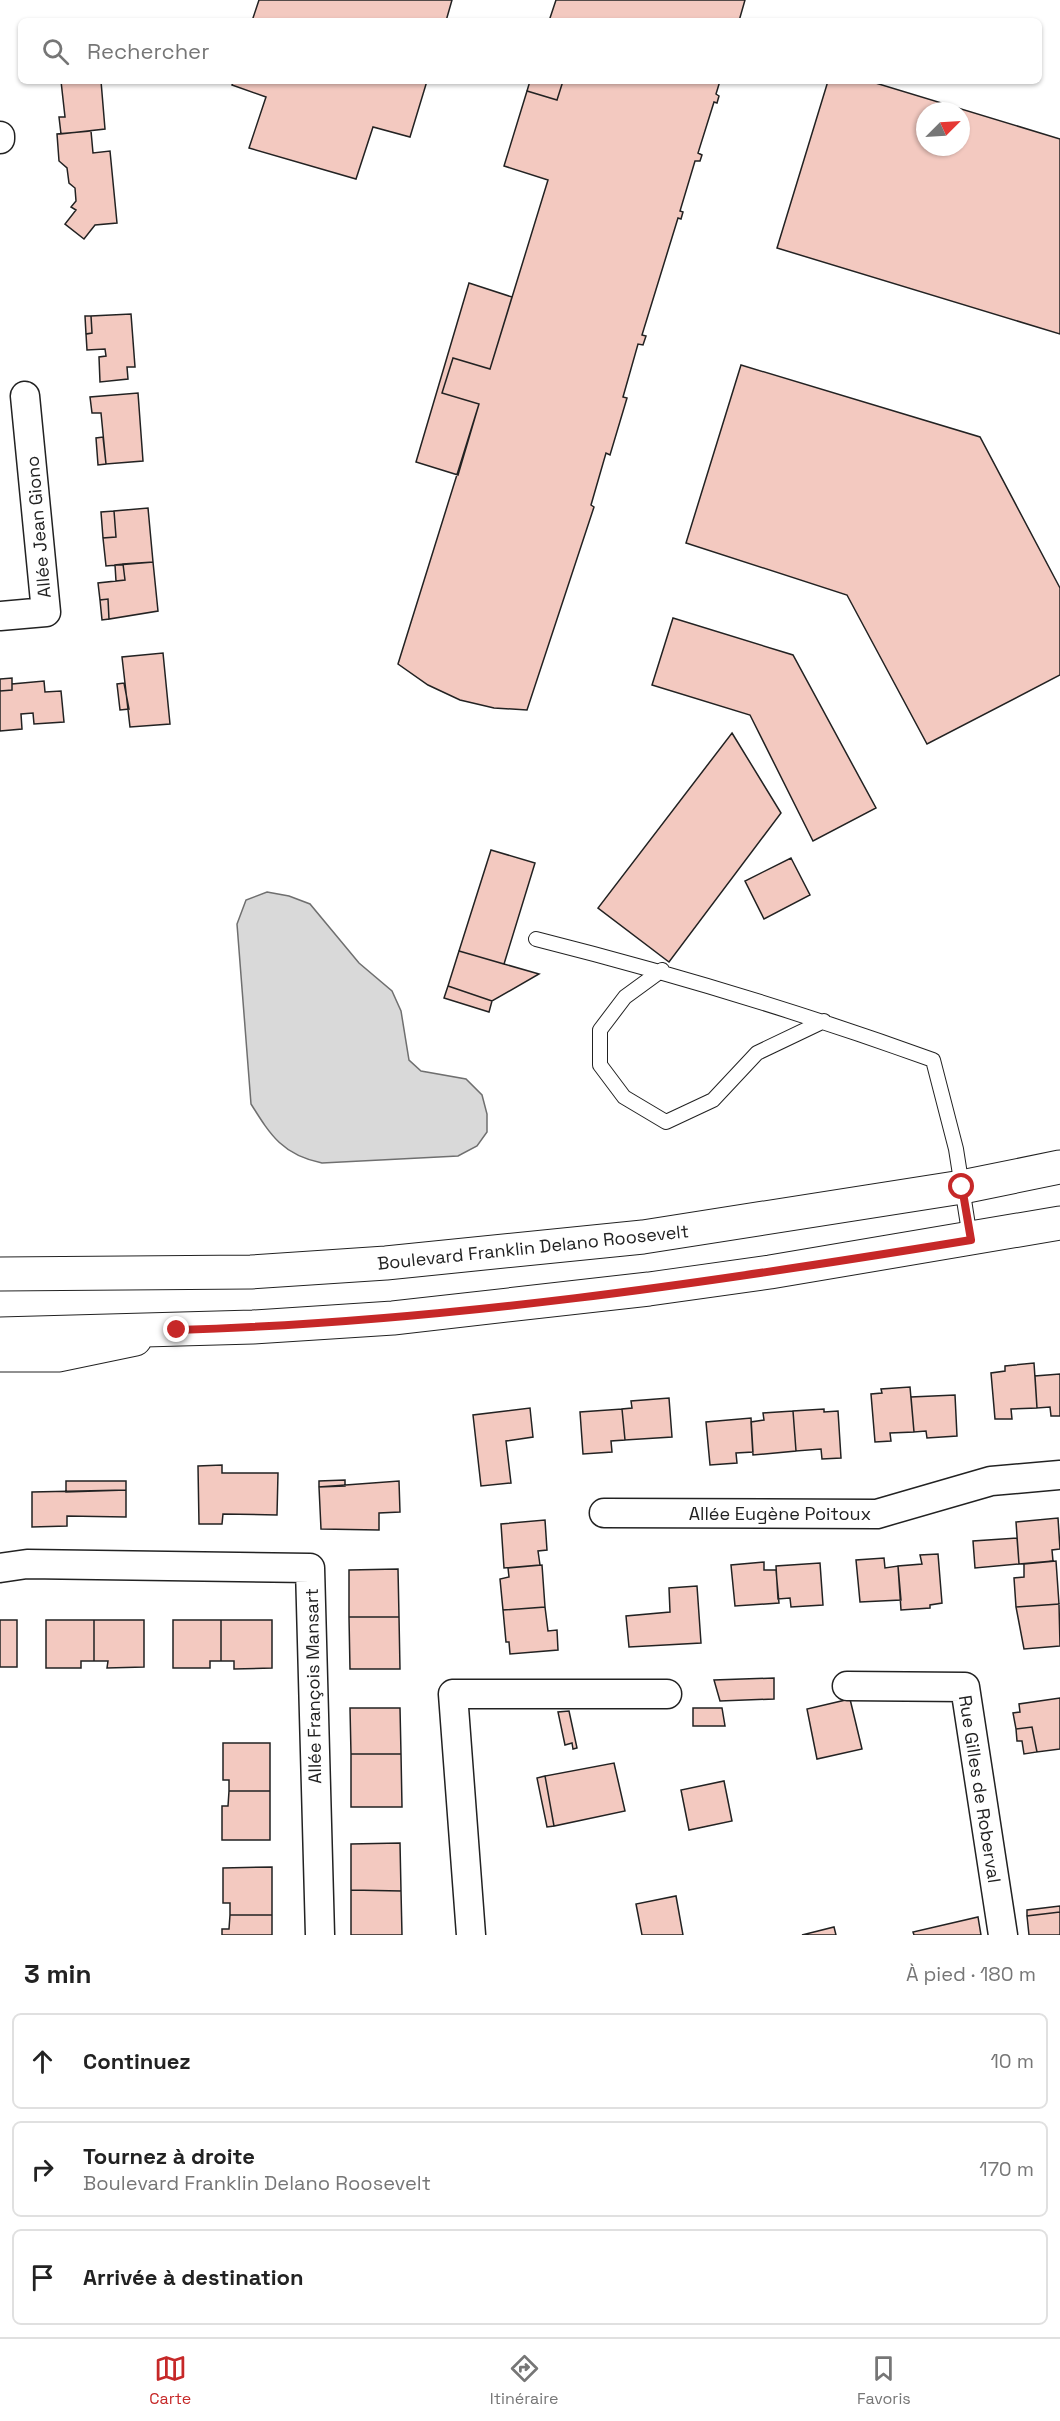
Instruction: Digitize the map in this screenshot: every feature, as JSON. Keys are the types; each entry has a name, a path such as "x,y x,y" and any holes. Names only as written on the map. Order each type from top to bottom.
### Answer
{"main road":[{"name":"Boulevard Franklin Delano Roosevelt","path":"0,1274 251,1272 386,1263 643,1237 962,1187 1060,1167"},
{"path":"0,1334 177,1330 393,1318 649,1289 971,1240 1060,1223"},
{"path":"0,1355 58,1354 177,1330"}],"street":[{"name":"Allée Jean Giono","path":"0,616 46,612 25,396"},
{"name":"Allée Eugène Poitoux","path":"603,1513 877,1514 991,1481 1060,1475"},
{"name":"Allée François Mansart","path":"0,1568 27,1564 310,1568 320,1935"},
{"name":"Rue Gilles de Roberval","path":"847,1686 965,1687 1003,1935"},
{"path":"471,1935 453,1694 667,1694"}],"lane":[{"path":"536,939 662,970 824,1021 933,1060 962,1187 971,1240"},
{"path":"662,970 625,997 600,1030 600,1065 624,1098 666,1122 713,1100 757,1053 824,1021"}],"shaded area":[{"path":"267,892 289,896 310,904 359,963 392,991 401,1011 409,1060 421,1071 466,1079 482,1095 487,1114 487,1132 477,1146 458,1156 322,1163 297,1155 272,1135 251,1104 237,924 246,900"}],"building":[{"path":"259,0 452,0 447,18 253,18"},
{"path":"556,0 745,0 740,18 550,18"},
{"path":"61,84 101,84 105,129 61,134 59,117 65,117"},
{"path":"426,84 410,137 373,127 356,179 249,148 266,97 232,85"},
{"path":"529,84 562,84 557,100 527,91"},
{"path":"562,84 719,84 716,94 719,96 717,103 714,102 698,153 702,155 700,161 695,161 680,211 683,212 681,219 678,218 642,335 646,336 643,345 638,344 623,397 627,398 610,455 606,453 591,505 594,507 527,710 494,708 460,700 428,685 398,664 479,404 442,393 453,358 490,369 548,180 504,166 527,91 557,100"},
{"path":"827,84 879,84 938,102 916,102 916,156 970,156 970,112 1060,139 1060,334 777,248"},
{"path":"91,131 93,153 110,151 117,223 95,225 84,239 65,224 76,210 71,207 76,201 75,188 69,183 67,168 59,161 57,134"},
{"path":"469,283 512,297 490,369 453,358 442,393 479,404 458,475 416,462"},
{"path":"131,314 135,367 127,367 128,379 100,382 99,357 106,356 105,349 87,350 86,334 92,333 91,316"},
{"path":"85,316 91,316 92,333 86,334"},
{"path":"741,365 980,437 1060,588 1060,675 927,744 847,595 686,543"},
{"path":"138,393 143,461 106,464 101,413 92,413 90,397"},
{"path":"103,437 106,464 98,465 96,438"},
{"path":"148,508 153,562 106,566 103,538 116,537 114,511"},
{"path":"114,511 116,537 103,538 101,512"},
{"path":"153,562 158,611 109,619 108,599 100,600 98,583 125,580 123,564"},
{"path":"123,564 125,580 116,581 115,565"},
{"path":"108,599 109,619 102,620 100,600"},
{"path":"673,618 793,655 876,808 813,841 750,715 652,685"},
{"path":"163,653 170,724 130,727 122,657"},
{"path":"12,678 12,690 0,691 0,679"},
{"path":"44,681 45,692 61,691 64,722 34,724 33,713 21,714 22,729 0,731 0,691 12,690 12,684"},
{"path":"124,683 129,709 120,710 117,684"},
{"path":"732,733 781,813 669,962 598,908"},
{"path":"491,850 535,863 504,964 459,951"},
{"path":"791,858 810,895 764,919 745,881"},
{"path":"459,951 539,974 492,1001 448,986"},
{"path":"448,986 492,1001 489,1012 444,998"},
{"path":"1034,1363 1037,1408 1011,1409 1012,1419 995,1419 991,1373 1005,1371 1005,1366"},
{"path":"1060,1374 1060,1416 1051,1416 1050,1407 1037,1408 1035,1376"},
{"path":"910,1387 914,1432 890,1433 891,1441 875,1442 871,1394 882,1393 881,1389"},
{"path":"955,1395 957,1436 927,1438 926,1431 914,1432 911,1397"},
{"path":"669,1398 672,1437 625,1440 622,1409 632,1408 631,1401"},
{"path":"530,1408 533,1437 506,1441 511,1483 481,1486 473,1415"},
{"path":"622,1409 625,1440 611,1441 612,1452 583,1454 580,1412"},
{"path":"824,1409 824,1412 838,1411 841,1458 822,1459 821,1449 796,1451 793,1411"},
{"path":"793,1411 796,1451 753,1455 751,1422 764,1420 763,1413"},
{"path":"751,1418 753,1452 736,1453 737,1463 710,1465 706,1422"},
{"path":"222,1465 222,1473 278,1473 277,1515 223,1514 222,1524 199,1524 198,1466"},
{"path":"345,1480 345,1486 319,1487 319,1481"},
{"path":"66,1481 126,1481 126,1490 66,1492"},
{"path":"399,1481 400,1512 379,1513 379,1530 321,1529 319,1487"},
{"path":"126,1490 126,1517 67,1516 67,1526 32,1527 32,1492"},
{"path":"1058,1518 1060,1549 1052,1550 1053,1561 1019,1564 1016,1522"},
{"path":"545,1520 547,1550 538,1551 540,1565 504,1568 501,1524"},
{"path":"1017,1538 1019,1564 975,1568 973,1541"},
{"path":"938,1554 942,1603 930,1605 930,1608 901,1610 898,1566 922,1564 920,1555"},
{"path":"884,1558 885,1568 898,1566 901,1600 860,1602 856,1560"},
{"path":"1056,1561 1059,1604 1016,1607 1014,1578 1024,1577 1024,1564"},
{"path":"764,1562 764,1570 776,1570 779,1603 735,1606 731,1565"},
{"path":"820,1563 823,1605 791,1607 790,1598 778,1599 776,1566"},
{"path":"542,1565 545,1607 503,1610 500,1579 509,1577 508,1568"},
{"path":"398,1569 399,1617 349,1617 349,1570"},
{"path":"697,1586 701,1643 629,1647 626,1616 670,1612 669,1588"},
{"path":"1059,1604 1060,1646 1024,1649 1016,1607"},
{"path":"545,1607 548,1631 557,1630 558,1650 510,1654 509,1642 506,1642 503,1610"},
{"path":"349,1617 399,1617 400,1669 350,1669"},
{"path":"0,1620 17,1620 17,1667 0,1667"},
{"path":"46,1620 94,1620 94,1661 81,1661 81,1668 46,1668"},
{"path":"94,1620 144,1620 144,1667 107,1668 108,1661 94,1661"},
{"path":"173,1620 221,1620 221,1661 210,1661 210,1668 173,1668"},
{"path":"221,1620 272,1620 272,1668 234,1669 234,1661 221,1661"},
{"path":"774,1678 774,1699 720,1701 714,1680"},
{"path":"1060,1698 1060,1749 1037,1752 1032,1727 1016,1729 1013,1713 1020,1712 1019,1704"},
{"path":"850,1699 862,1749 817,1759 807,1709"},
{"path":"350,1708 400,1708 401,1754 351,1754"},
{"path":"693,1708 722,1708 725,1726 693,1726"},
{"path":"569,1711 577,1748 573,1749 572,1743 565,1745 558,1712"},
{"path":"1032,1727 1037,1752 1024,1754 1022,1741 1017,1741 1016,1729"},
{"path":"223,1743 270,1743 270,1791 229,1791 229,1780 223,1780"},
{"path":"351,1754 401,1754 402,1807 351,1807"},
{"path":"614,1763 625,1811 554,1826 545,1776"},
{"path":"545,1776 554,1826 547,1827 537,1778"},
{"path":"724,1781 732,1821 689,1830 681,1790"},
{"path":"229,1791 270,1791 270,1840 222,1840 222,1806 228,1806"},
{"path":"400,1843 401,1891 351,1890 351,1844"},
{"path":"272,1867 272,1915 230,1915 230,1903 223,1903 223,1868"},
{"path":"351,1890 401,1891 402,1935 351,1935"},
{"path":"676,1896 683,1935 642,1935 636,1904"},
{"path":"1060,1906 1060,1912 1027,1916 1027,1910"},
{"path":"1060,1912 1060,1935 1029,1935 1027,1916"},
{"path":"230,1915 272,1915 272,1935 222,1935 222,1929 229,1929"},
{"path":"978,1917 981,1935 914,1935 913,1932"},
{"path":"834,1927 836,1935 802,1935"}],"route":[{"path":"177,1330 253,1328 393,1318 649,1289 971,1240 962,1187"}]}
